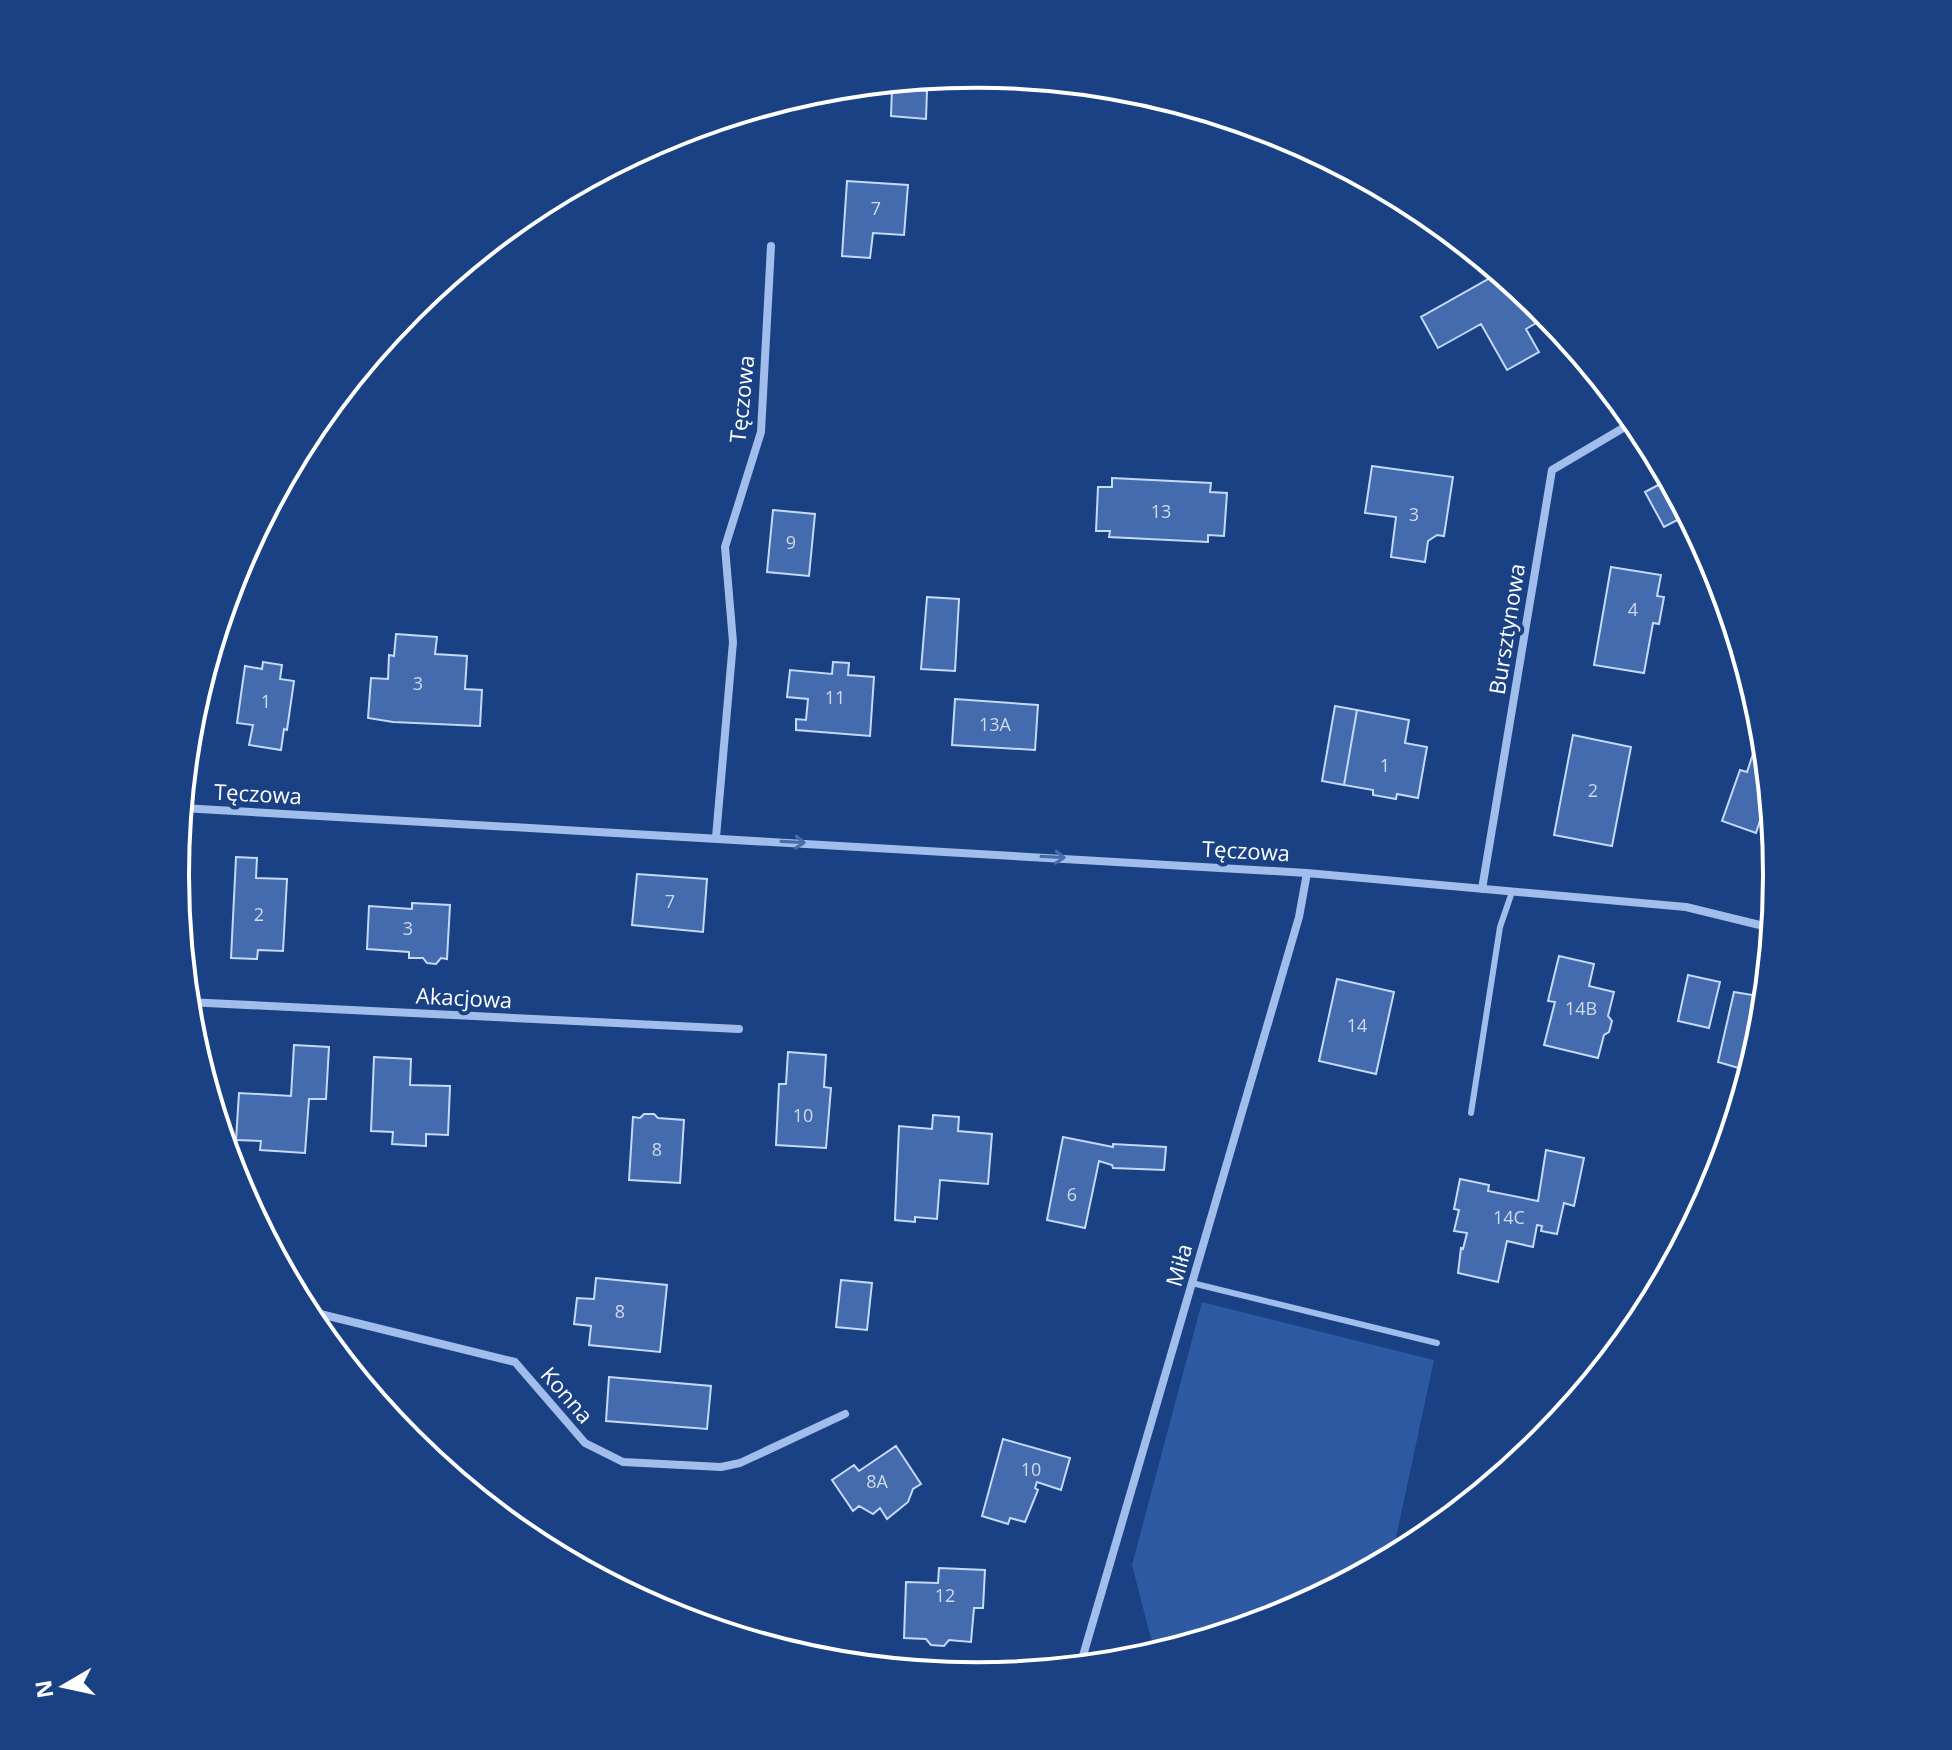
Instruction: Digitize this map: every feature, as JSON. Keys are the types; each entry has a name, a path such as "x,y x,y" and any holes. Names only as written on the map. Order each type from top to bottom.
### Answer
{"street":[{"name":"Tęczowa","path":"716,837 733,642 725,547 761,432 771,246"},
{"name":"Bursztynowa","path":"1482,889 1552,470 1623,428"},
{"name":"Tęczowa","path":"192,809 1307,873 1686,907 1761,925"},
{"name":"Miła","path":"1083,1654 1299,917 1307,873"},
{"name":"Akacjowa","path":"200,1003 739,1029"},
{"name":"Konna","path":"324,1315 515,1362 585,1443 623,1462 721,1467 740,1463 845,1414"}],"lane":[{"path":"1471,1113 1500,927 1512,892"},
{"path":"1192,1283 1437,1343"}],"shaded area":[{"path":"1202,1302 1434,1360 1395,1540 1324,1581 1277,1602 1229,1620 1152,1642 1132,1565"}],"building":[{"path":"927,91 926,119 891,116 892,93"},
{"path":"847,181 908,185 904,235 873,233 870,258 842,256"},
{"path":"1489,278 1536,323 1526,329 1539,352 1507,370 1481,324 1438,348 1421,317"},
{"path":"1372,466 1453,477 1444,536 1437,535 1428,541 1425,562 1391,557 1396,517 1365,513"},
{"path":"1112,478 1211,483 1210,492 1227,493 1224,536 1208,535 1208,542 1109,537 1110,531 1096,531 1098,487 1112,487"},
{"path":"1659,484 1678,520 1664,527 1645,492"},
{"path":"773,510 815,514 809,576 767,572"},
{"path":"1611,567 1661,575 1657,596 1664,597 1659,624 1653,623 1644,673 1594,665"},
{"path":"927,597 959,599 955,671 921,669"},
{"path":"396,634 437,637 435,654 467,656 465,689 482,690 480,726 368,718 371,678 388,679 389,655 394,656"},
{"path":"263,662 282,665 280,679 294,681 281,750 249,745 253,725 237,723 245,666 262,669"},
{"path":"833,662 849,663 848,675 874,677 870,736 796,730 796,719 806,720 808,699 787,697 790,670 832,674"},
{"path":"955,699 1038,705 1035,750 952,745"},
{"path":"1335,706 1357,710 1344,785 1322,781"},
{"path":"1357,710 1409,720 1405,743 1427,747 1418,798 1397,794 1396,799 1373,795 1373,790 1344,785"},
{"path":"1573,735 1631,747 1612,846 1554,835"},
{"path":"1753,754 1761,819 1756,833 1722,821 1740,770 1747,772"},
{"path":"236,857 257,858 256,878 287,879 283,951 258,950 257,959 231,958"},
{"path":"637,874 707,879 703,932 632,925"},
{"path":"412,903 450,905 447,959 441,958 436,964 427,963 423,958 409,958 409,952 367,949 369,906 412,909"},
{"path":"1559,956 1594,964 1589,986 1614,992 1608,1016 1612,1021 1609,1032 1604,1035 1598,1058 1544,1045 1555,1002 1548,1001"},
{"path":"1688,975 1720,982 1709,1028 1678,1021"},
{"path":"1337,979 1394,992 1376,1074 1319,1061"},
{"path":"1734,992 1753,995 1739,1068 1718,1062"},
{"path":"294,1045 329,1047 326,1099 309,1099 305,1153 260,1150 261,1141 236,1140 239,1093 291,1096"},
{"path":"788,1052 826,1055 824,1087 831,1088 826,1148 776,1145 779,1084 786,1084"},
{"path":"374,1057 411,1059 410,1085 450,1086 448,1135 426,1134 426,1146 392,1144 393,1132 371,1131"},
{"path":"644,1114 684,1120 680,1183 629,1180 633,1117 640,1118"},
{"path":"933,1115 959,1117 958,1131 992,1134 988,1184 940,1180 937,1219 915,1217 915,1222 895,1220 899,1126 932,1129"},
{"path":"1063,1137 1113,1147 1113,1144 1166,1147 1164,1170 1113,1168 1099,1161 1085,1228 1047,1220"},
{"path":"1546,1150 1584,1158 1574,1206 1564,1203 1557,1234 1541,1231 1542,1226 1537,1225 1533,1247 1507,1241 1498,1282 1458,1273 1461,1248 1467,1233 1454,1231 1459,1210 1454,1209 1460,1179 1489,1185 1488,1191 1538,1201"},
{"path":"596,1278 667,1285 660,1352 589,1345 591,1326 574,1324 577,1298 594,1299"},
{"path":"841,1280 872,1283 867,1330 836,1327"},
{"path":"609,1377 711,1386 707,1429 606,1421"},
{"path":"1003,1439 1070,1458 1061,1490 1037,1482 1035,1488 1038,1490 1025,1522 1010,1518 1008,1524 982,1516"},
{"path":"896,1446 921,1484 913,1489 908,1502 887,1519 880,1508 873,1514 859,1506 853,1511 832,1480 854,1465 859,1471"},
{"path":"939,1568 985,1570 983,1608 974,1608 971,1642 949,1640 944,1646 931,1645 926,1639 904,1638 906,1582 938,1583"}]}
